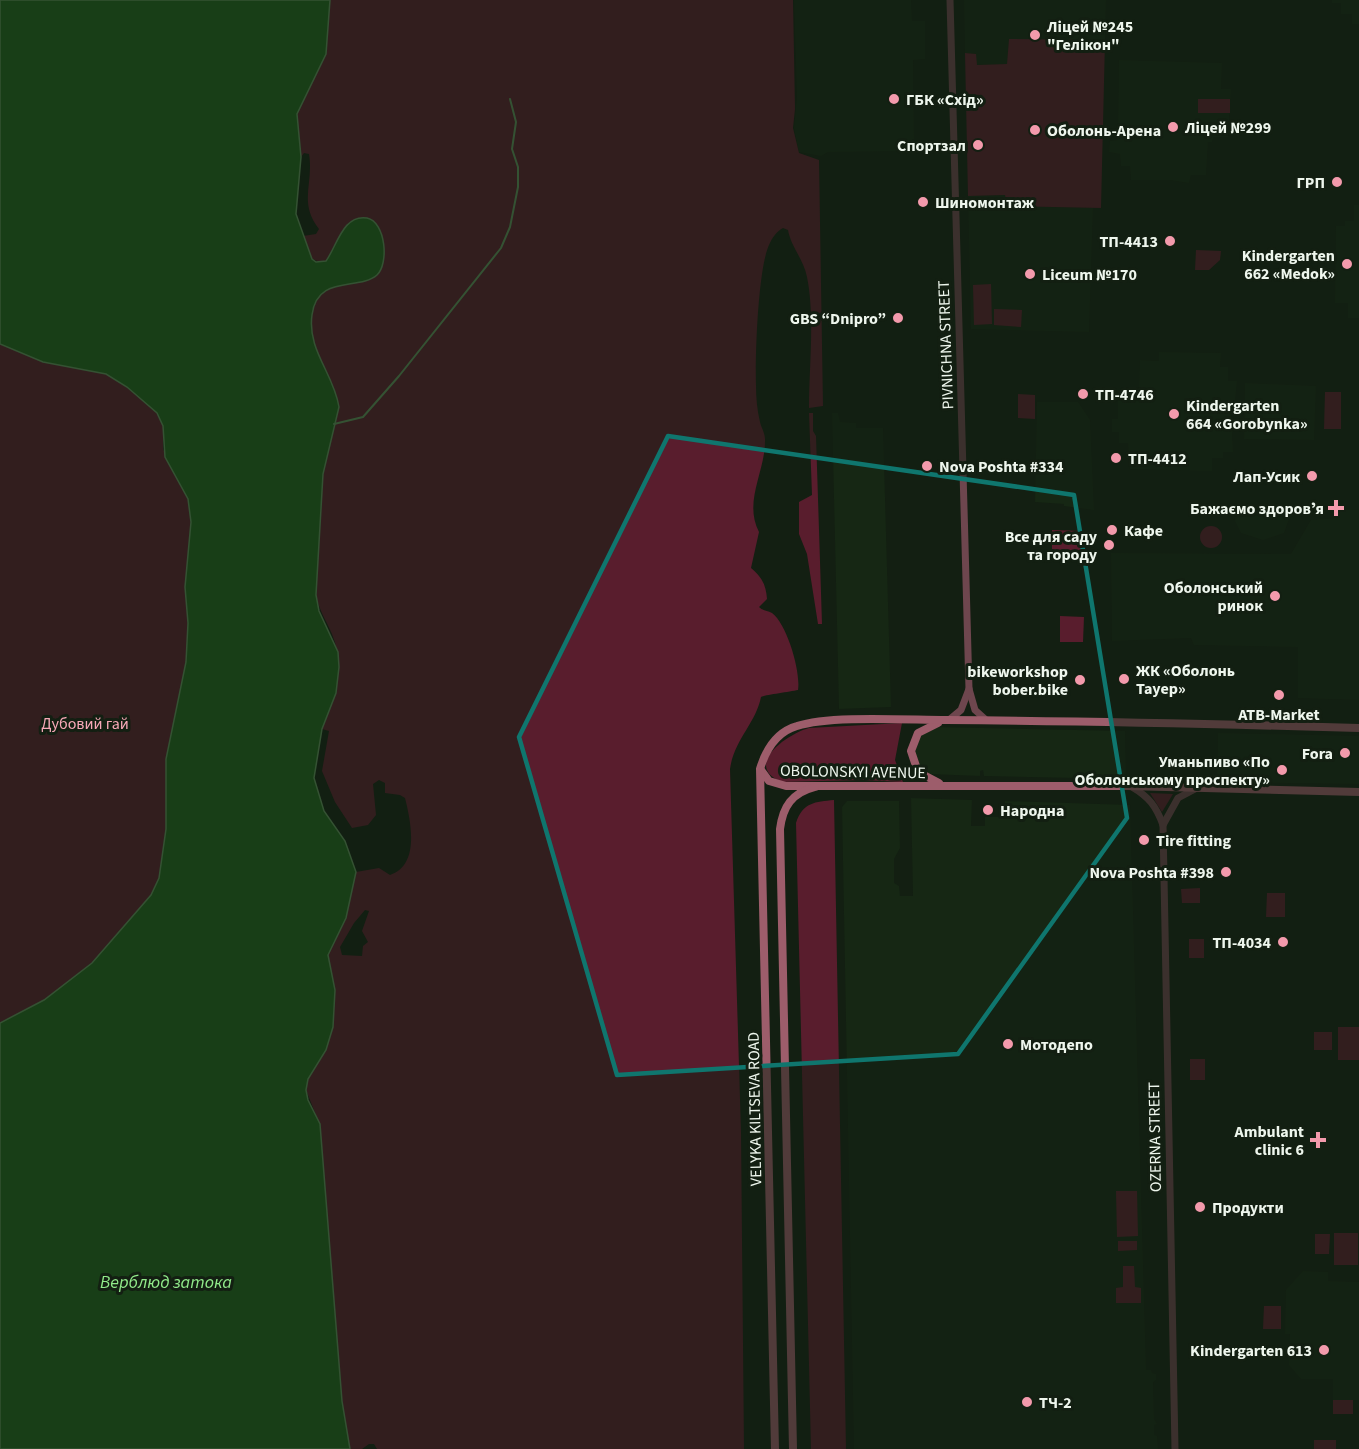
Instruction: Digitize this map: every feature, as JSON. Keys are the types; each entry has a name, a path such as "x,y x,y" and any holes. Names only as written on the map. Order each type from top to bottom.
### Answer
{"main road":[{"name":"OBOLONSKYI AVENUE","path":"1359,728 986,719 836,721 796,726 774,740 767,750 760,769 766,778 777,785 815,787 1132,786 1359,792"},
{"path":"949,720 931,724 918,733 911,751 914,768 923,777 949,786"},
{"name":"VELYKA KILTSEVA ROAD","path":"760,769 775,1449"},
{"name":"VELYKA KILTSEVA ROAD","path":"793,1449 780,829 782,815 794,796 815,787"}],"street":[{"name":"PIVNICHNA STREET","path":"950,0 969,689 975,710 986,719"},
{"name":"PIVNICHNA STREET","path":"949,720 961,710 969,689"},
{"path":"1132,786 1150,799 1163,825"},
{"path":"1163,825 1178,798 1197,788"},
{"name":"OZERNA STREET","path":"1163,825 1175,1449"}],"highlighted area":[{"path":"668,436 1074,495 1127,818 958,1054 617,1075 519,737"}],"shaded area":[{"path":"794,0 911,0 912,21 925,21 925,59 913,60 914,139 912,139 912,151 828,152 821,156 799,152 794,128 797,97"},
{"name":"Ліцей №245 \"Гелікон\"","path":"964,0 1106,0 1105,40 1009,39 1007,64 976,65 976,54 965,53"},
{"path":"1332,0 1359,0 1359,24 1352,24 1352,14 1341,14 1341,3 1332,3"},
{"name":"Ліцей №299","path":"1119,60 1222,63 1221,89 1231,89 1228,137 1213,137 1212,142 1208,142 1206,175 1191,175 1189,183 1170,180 1131,180 1130,166 1121,166 1120,154 1109,152 1110,141 1118,140"},
{"name":"Liceum №170","path":"1005,195 1007,206 1093,208 1089,332 971,329 968,196"},
{"name":"Kindergarten 662 «Medok»","path":"1354,205 1359,205 1359,318 1348,318 1348,303 1335,303 1336,226 1345,226 1345,221 1354,221"},
{"name":"Kindergarten 664 «Gorobynka»","path":"1159,352 1221,353 1220,367 1228,367 1228,381 1237,381 1234,411 1231,412 1233,452 1223,452 1223,458 1212,458 1212,471 1130,469 1128,443 1119,443 1119,432 1112,432 1112,419 1118,419 1118,395 1133,395 1133,390 1139,390 1140,360 1159,361"},
{"path":"1245,383 1316,386 1314,440 1244,439"},
{"path":"1037,402 1078,402 1090,420 1094,510 1064,506 1064,504 1035,502"},
{"path":"832,413 838,413 840,422 856,423 856,428 883,428 891,707 839,709"},
{"path":"1247,504 1283,508 1289,519 1284,533 1263,540 1241,533 1235,521 1236,513"},
{"name":"Оболонський ринок","path":"1340,509 1359,510 1359,700 1298,698 1298,647 1194,645 1191,638 1112,641 1111,553 1291,554 1311,520 1339,518"},
{"path":"934,727 1125,731 1126,779 984,776 983,770 980,771 980,776 928,774 922,771 914,757 916,739"},
{"path":"1218,733 1359,736 1359,784 1217,782"},
{"path":"911,798 972,800 971,826 985,826 985,817 1004,817 1005,801 1130,805 1146,1370 1151,1370 1156,1374 1156,1380 1153,1382 1154,1419 1157,1424 1154,1425 1154,1435 1157,1436 1158,1449 854,1449 842,807 847,801 899,801 900,848 894,859 894,883 899,886 900,896 913,896"},
{"name":"Kindergarten 613","path":"1303,1271 1328,1272 1328,1281 1359,1282 1359,1400 1333,1400 1333,1379 1301,1379 1289,1365 1290,1334 1285,1334 1286,1290"}],"green space":[{"path":"330,0 793,0 795,109 793,128 799,153 819,160 823,406 809,408 811,325 807,277 788,230 783,228 775,235 765,257 758,313 756,394 765,439 754,497 753,509 759,532 751,568 761,578 766,590 767,599 759,607 772,613 778,619 788,637 797,672 798,690 761,697 755,715 736,749 730,769 741,1132 744,1449 377,1449 374,1444 369,1444 362,1449 350,1449 342,1401 320,1125 306,1090 308,1079 326,1050 333,1027 335,990 328,955 346,918 356,872 379,868 390,875 400,870 410,853 411,830 405,798 385,793 385,783 379,780 373,784 376,815 368,825 352,828 335,802 322,771 329,731 322,729 337,682 338,658 332,634 316,595 323,474 337,416 337,397 314,349 312,313 323,263 312,259 303,236 316,234 319,229 309,210 309,154 304,153 301,157 297,114 326,54","holes":["365,910 369,911 362,931 368,942 363,946 362,956 342,955 340,947 354,923"]},
{"name":"Оболонь-Арена","path":"1009,39 1105,40 1101,208 1007,206 1005,195 968,196 965,53 976,54 977,65 1007,64"},
{"path":"1198,99 1230,99 1230,113 1198,113"},
{"path":"1196,250 1221,251 1220,260 1209,270 1195,270"},
{"path":"991,284 992,324 974,325 973,285"},
{"path":"994,309 1022,310 1021,327 994,325"},
{"name":"Дубовий гай","path":"0,344 43,362 106,374 127,387 157,413 163,426 163,449 188,499 191,522 185,587 188,623 186,662 166,759 166,829 159,878 151,895 92,963 44,1000 0,1023"},
{"path":"1325,392 1341,392 1341,429 1324,429"},
{"path":"1018,394 1035,395 1035,419 1018,418"},
{"path":"809,413 813,413 813,431 816,436 822,624 818,624 807,554 799,534 799,502 812,495"},
{"path":"1211,526 1219,529 1222,537 1219,545 1211,548 1203,545 1200,537 1203,529"},
{"path":"1052,530 1082,531 1082,553 1052,553"},
{"path":"1060,616 1084,617 1083,642 1060,642"},
{"path":"902,723 895,760 903,782 863,780 782,782 771,775 766,768 767,759 772,751 790,737 809,728"},
{"path":"1150,793 1173,794 1162,812"},
{"path":"834,800 846,1449 811,1449 796,823 802,811 810,804"},
{"path":"1200,888 1200,903 1182,903 1181,889"},
{"path":"1267,893 1285,893 1285,917 1266,917"},
{"path":"1189,939 1204,939 1204,958 1189,958"},
{"path":"1338,1027 1359,1027 1359,1060 1338,1060"},
{"path":"1314,1032 1332,1032 1332,1050 1314,1050"},
{"path":"1190,1059 1205,1059 1205,1080 1190,1080"},
{"path":"1116,1191 1137,1191 1138,1236 1117,1237"},
{"path":"1334,1233 1358,1233 1358,1265 1334,1265"},
{"path":"1315,1234 1330,1234 1329,1254 1315,1254"},
{"path":"1118,1241 1137,1241 1137,1250 1118,1251"},
{"path":"1123,1266 1134,1266 1135,1287 1141,1288 1141,1303 1116,1303 1116,1288 1123,1287"},
{"path":"1264,1306 1281,1306 1281,1329 1263,1329"},
{"path":"1333,1400 1353,1400 1353,1414 1333,1414"},
{"path":"1314,1440 1336,1440 1336,1449 1314,1449"}],"water":[{"name":"Верблюд затока","path":"0,0 330,0 326,54 297,114 301,157 296,214 312,259 316,262 326,261 346,226 359,218 373,221 382,235 384,244 383,262 377,275 369,280 330,289 315,302 312,315 313,340 339,407 323,474 316,595 319,611 338,652 339,667 336,693 322,729 314,778 324,811 345,841 356,872 346,918 328,955 335,990 333,1027 326,1050 308,1079 306,1090 308,1100 320,1124 342,1401 350,1449 0,1449 0,1023 44,1000 92,963 151,895 159,878 166,829 166,759 186,662 188,623 185,587 191,522 188,499 165,457 163,426 157,413 127,387 106,374 43,362 0,344"}],"waterway":[{"path":"334,424 363,417 399,376 501,248 510,227 518,187 518,167 512,149 516,122 510,99"}],"place":[{"name":"Ліцей №245 \"Гелікон\"","path":"1035,35"},
{"name":"ГБК «Схід»","path":"894,99"},
{"name":"Ліцей №299","path":"1173,127"},
{"name":"Оболонь-Арена","path":"1035,130"},
{"name":"Спортзал","path":"978,145"},
{"name":"ГРП","path":"1337,182"},
{"name":"Шиномонтаж","path":"923,202"},
{"name":"ТП-4413","path":"1170,241"},
{"name":"Kindergarten 662 «Medok»","path":"1347,264"},
{"name":"Liceum №170","path":"1030,274"},
{"name":"GBS “Dnipro”","path":"898,318"},
{"name":"ТП-4746","path":"1083,394"},
{"name":"Kindergarten 664 «Gorobynka»","path":"1174,414"},
{"name":"ТП-4412","path":"1116,458"},
{"name":"Nova Poshta #334","path":"927,466"},
{"name":"Лап-Усик","path":"1312,476"},
{"name":"Бажаємо здоровʼя","path":"1336,508"},
{"name":"Кафе","path":"1112,530"},
{"name":"Все для саду та городу","path":"1109,545"},
{"name":"Оболонський ринок","path":"1275,596"},
{"name":"ЖК «Оболонь Тауер»","path":"1124,679"},
{"name":"bikeworkshop bober.bike","path":"1080,680"},
{"name":"ATB-Market","path":"1279,695"},
{"name":"Fora","path":"1345,753"},
{"name":"Уманьпиво «По Оболонському проспекту»","path":"1282,770"},
{"name":"Народна","path":"988,810"},
{"name":"Tire fitting","path":"1144,840"},
{"name":"Nova Poshta #398","path":"1226,872"},
{"name":"ТП-4034","path":"1283,942"},
{"name":"Мотодепо","path":"1008,1044"},
{"name":"Ambulant clinic 6","path":"1318,1140"},
{"name":"Продукти","path":"1200,1207"},
{"name":"Kindergarten 613","path":"1324,1350"},
{"name":"ТЧ-2","path":"1027,1402"}]}
